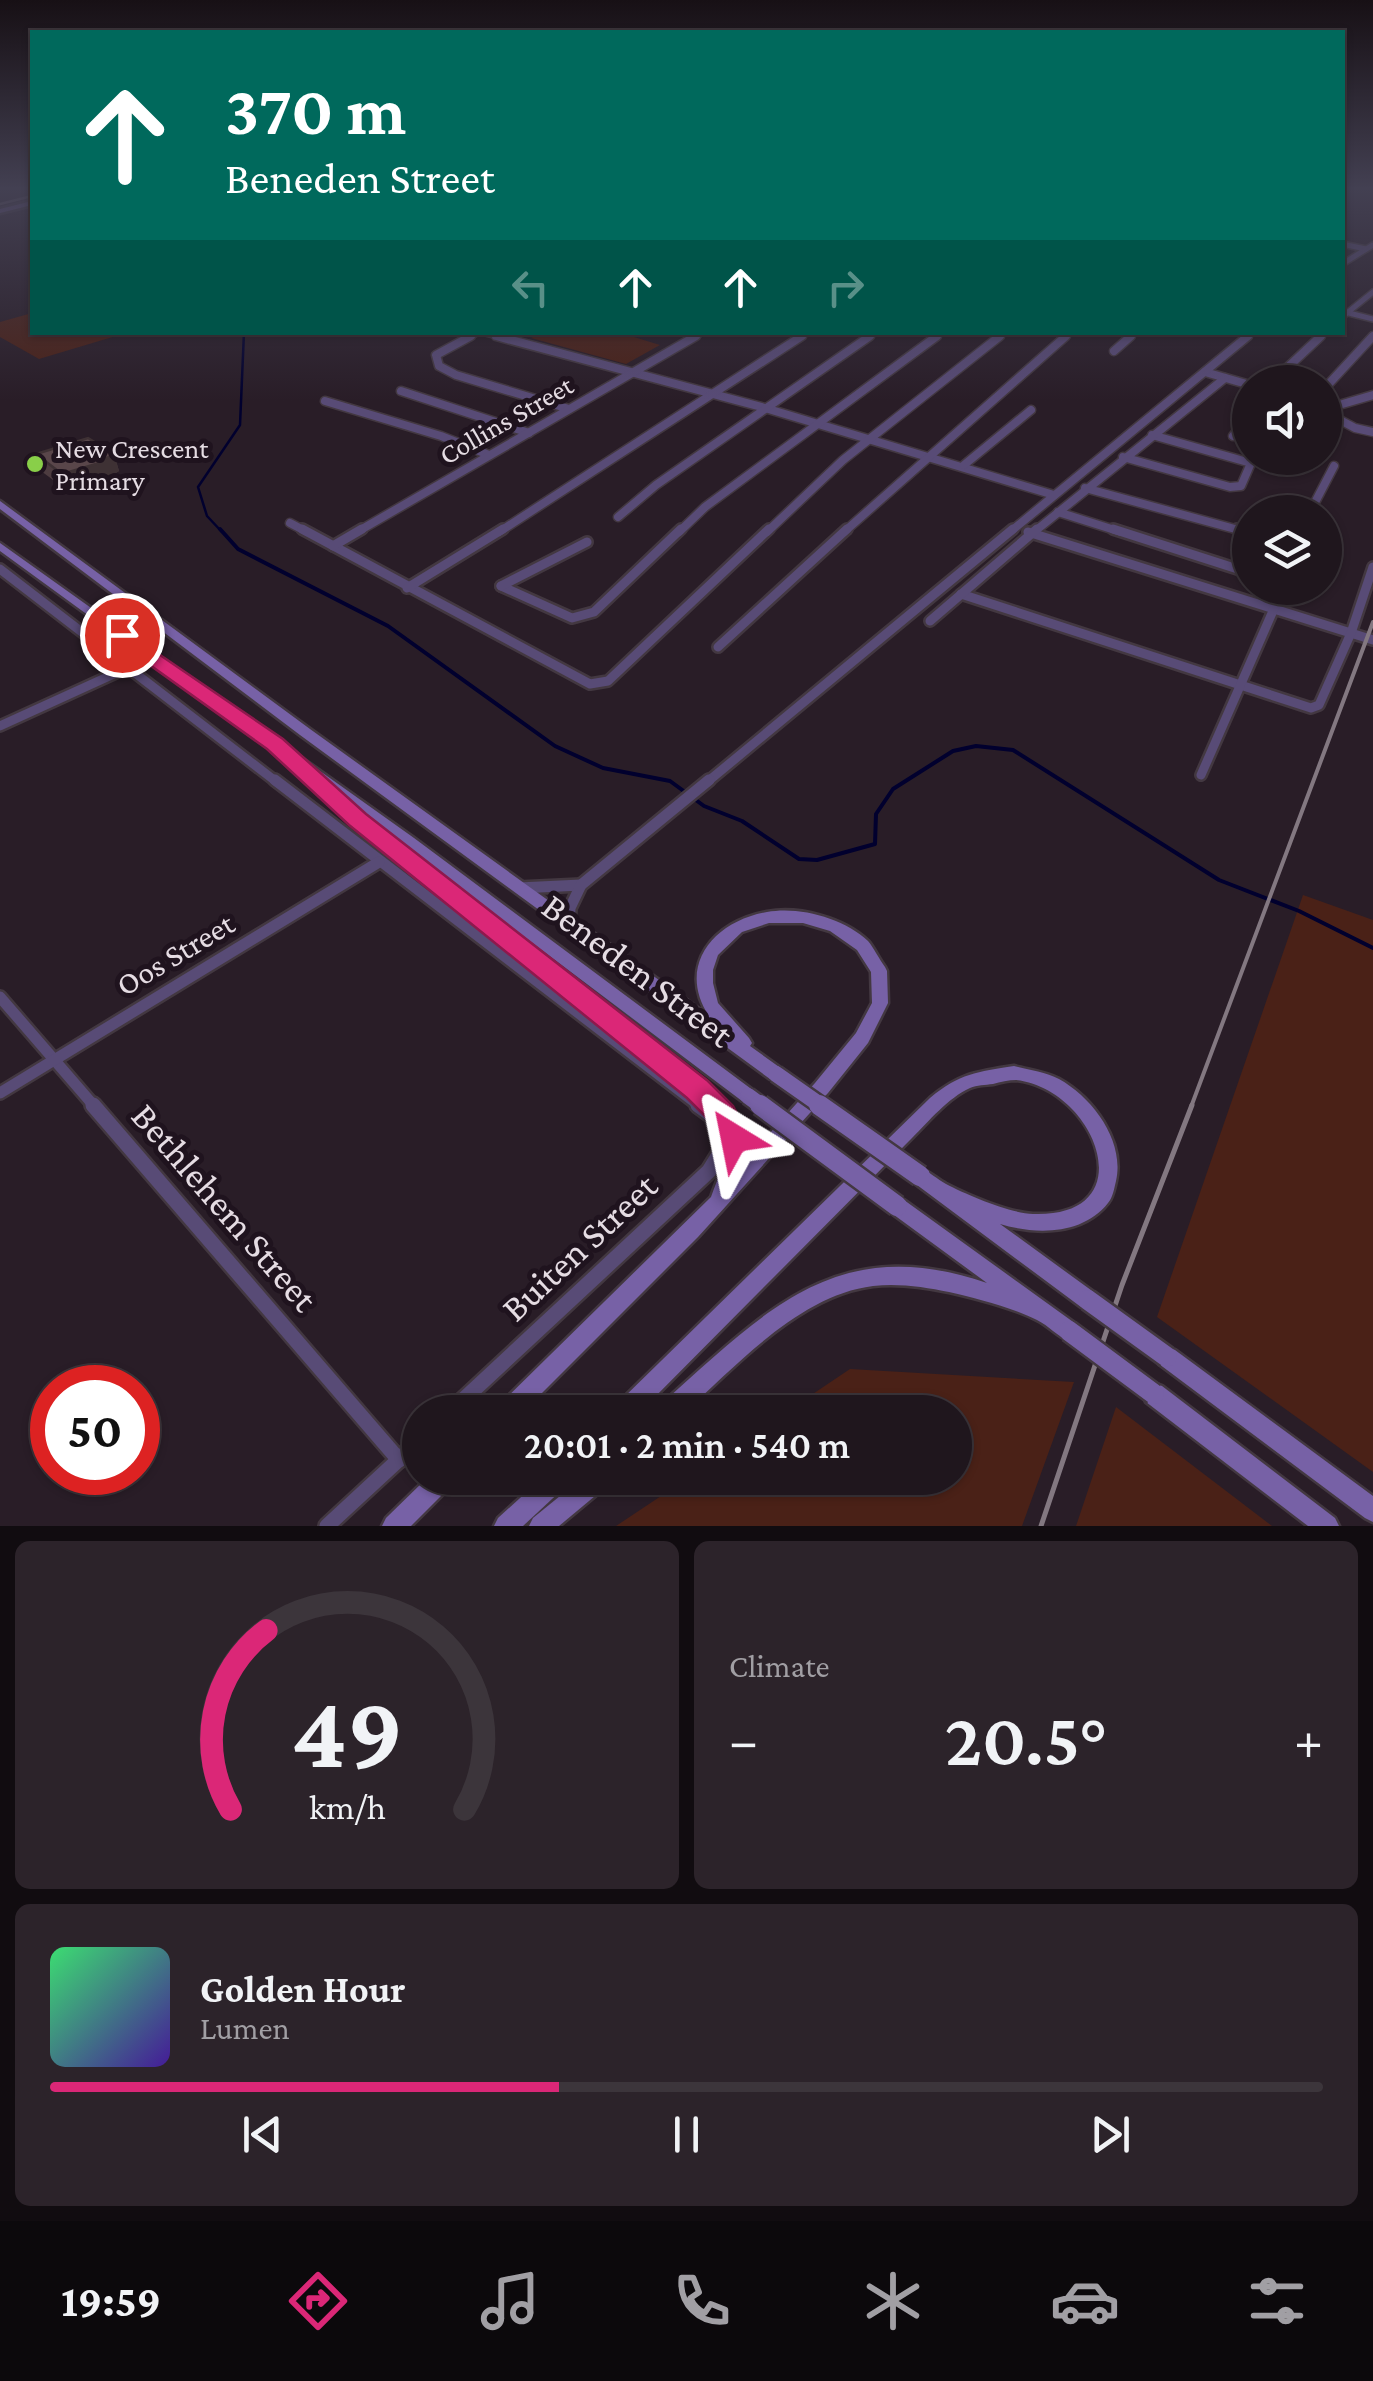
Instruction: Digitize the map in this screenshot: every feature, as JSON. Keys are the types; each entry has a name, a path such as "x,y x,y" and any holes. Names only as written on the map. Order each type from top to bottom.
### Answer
{"main road":[{"name":"Beneden Street","path":"2,508 1088,1300"},
{"name":"Beneden Street","path":"0,546 275,744 1327,1526"},
{"path":"275,744 358,819 714,1104 730,1125 736,1151 715,1206"},
{"path":"525,1395 755,1166 869,1029 879,1007 880,974 875,960 856,938 822,922 780,916 738,927 713,948 704,974 709,1001 759,1061"},
{"path":"642,1395 904,1132 954,1089 971,1080 1010,1074 1048,1083 1066,1092 1095,1120 1110,1156 1108,1185 1101,1197 1089,1208 1057,1222 1019,1220 942,1192"},
{"path":"689,1395 772,1319 799,1300 849,1280 882,1275 946,1281 984,1289 1039,1311"},
{"path":"1088,1300 1373,1510"},
{"path":"394,1526 426,1495"},
{"path":"506,1526 540,1495"},
{"path":"540,1526 578,1495"}],"street":[{"path":"1345,313 1373,292"},
{"path":"1345,314 1373,319"},
{"path":"475,335 440,352 436,356 438,366 569,409"},
{"path":"492,335 818,423 1054,496"},
{"name":"Collins Street","path":"332,546 698,335"},
{"path":"408,588 538,512 583,476 803,335"},
{"path":"618,517 872,335"},
{"path":"586,542 501,586 572,618 583,618 705,507 938,335"},
{"path":"290,523 590,684 599,684 608,681 869,439 1001,335"},
{"path":"718,647 928,455 1068,335"},
{"path":"1114,351 1132,335"},
{"path":"569,925 570,908 581,885 1249,335"},
{"path":"1290,365 1322,335"},
{"path":"1342,370 1373,336"},
{"path":"1205,372 1232,380"},
{"path":"930,622 1085,488 1225,378"},
{"path":"401,391 529,433"},
{"path":"1342,406 1373,395"},
{"path":"324,401 442,436 490,456"},
{"path":"964,466 1031,410"},
{"path":"1342,421 1373,432"},
{"path":"1122,458 1230,487 1240,486 1251,463 1152,435"},
{"path":"1085,488 1232,528"},
{"path":"1058,512 1232,567"},
{"path":"1018,529 1373,640"},
{"path":"961,594 1312,708 1319,706 1351,633 1373,568"},
{"name":"Beneden Street","path":"0,569 713,1116"},
{"path":"1201,775 1276,605"},
{"path":"0,726 127,668"},
{"name":"Oos Street","path":"0,1094 379,862"},
{"path":"518,888 581,885"},
{"name":"Bethlehem Street","path":"0,997 399,1460"},
{"name":"Buiten Street","path":"468,1395 709,1170 722,1150 713,1116"},
{"path":"327,1526 402,1457"}],"shaded area":[{"path":"30,314 30,335 119,335 39,359 0,337 0,322"},
{"path":"628,335 660,345 626,364 531,338"},
{"path":"1303,895 1373,920 1373,1472 1157,1317"},
{"path":"850,1369 1074,1382 1022,1526 616,1526 662,1495 972,1495 972,1395 811,1395"},
{"path":"1116,1407 1272,1526 1076,1526"}],"building":[{"path":"88,438 114,454 62,474 36,454"}],"waterway":[{"path":"222,532 207,516 198,487 240,425 244,335"},
{"path":"220,529 238,549 388,626 555,746 603,768 670,781 704,806 742,821 799,859 817,860 875,844 876,814 893,789 953,751 976,746 1013,750 1219,880 1299,911 1373,948"}],"railway":[{"path":"1191,1107 1373,622"},
{"path":"1041,1526 1122,1285 1192,1105"}],"place":[{"name":"New Crescent Primary","path":"35,464"}],"route":[{"path":"122,635 275,744 309,779 697,1090 723,1114 734,1138"}]}
